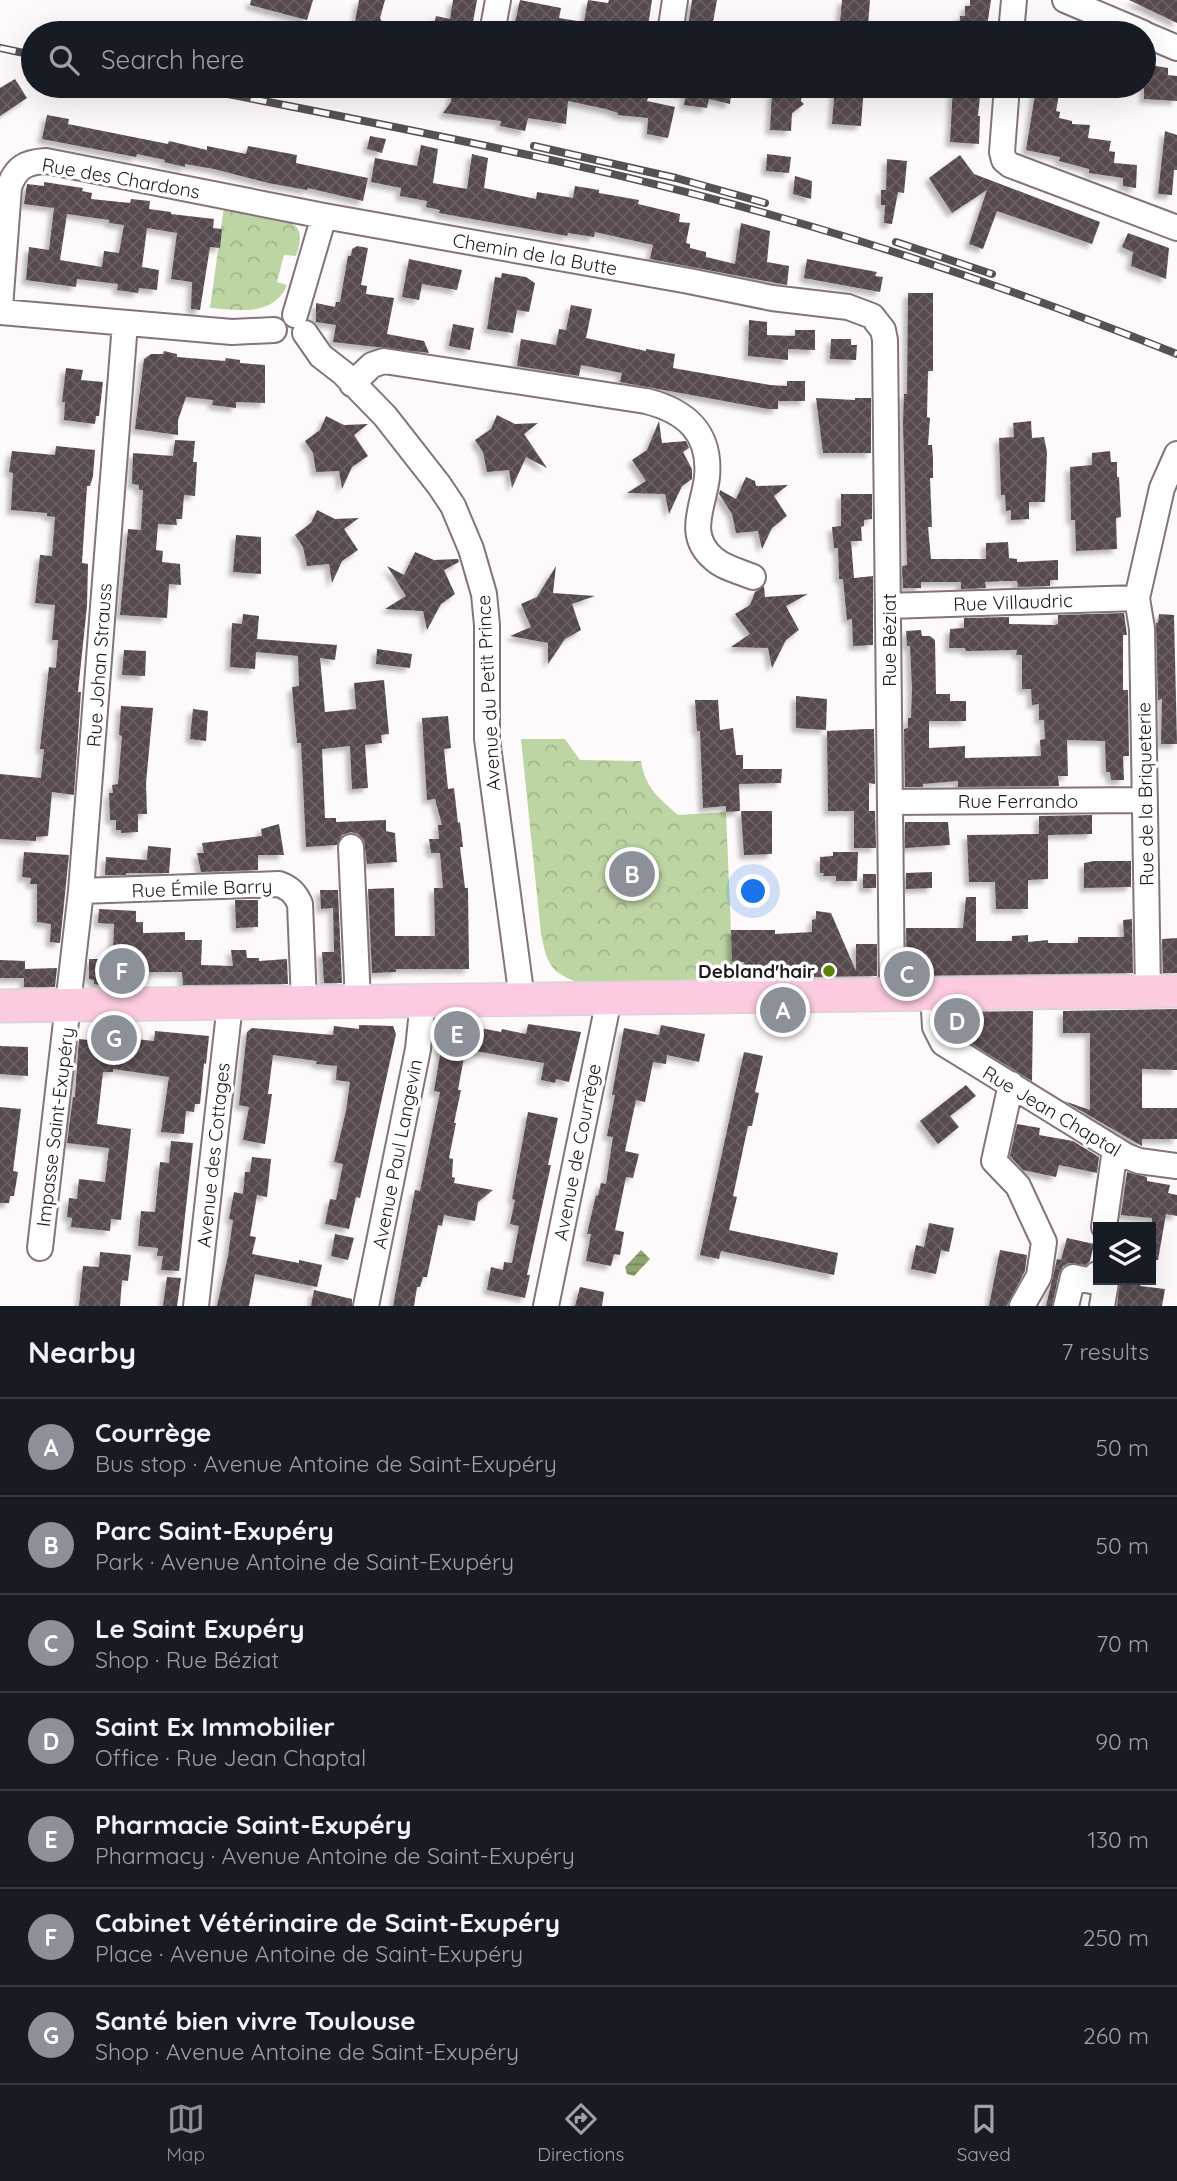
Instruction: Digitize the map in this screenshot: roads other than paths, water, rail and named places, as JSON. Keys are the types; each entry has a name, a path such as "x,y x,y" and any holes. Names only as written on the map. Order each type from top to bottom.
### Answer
{"main road":[{"path":"0,1006 1163,991"}],"street":[{"path":"494,21 498,0"},
{"path":"672,21 675,0"},
{"path":"1012,21 1014,0"},
{"path":"1065,0 1113,21"},
{"path":"1156,39 1177,48"},
{"path":"1005,98 1002,152 1004,160 1010,165 1177,228"},
{"name":"Rue des Chardons","path":"0,310 9,187 13,175 22,166 33,162 60,164 324,216"},
{"path":"0,310 232,332 291,331 324,216"},
{"name":"Chemin de la Butte","path":"324,216 772,298 848,307"},
{"name":"Rue Béziat","path":"848,307 872,316 879,323 885,340 892,994"},
{"name":"Rue Johan Strauss","path":"69,1005 81,891 125,323"},
{"name":"Avenue du Petit Prince","path":"291,331 343,373 385,416 439,485 463,527 479,572 487,625 487,739 523,999"},
{"path":"352,384 372,365 384,361 646,401 678,412 689,421 705,448 707,479 697,519 698,534 713,559 753,577"},
{"name":"Rue de la Briqueterie","path":"1163,991 1145,800 1142,629 1138,598 1162,488 1177,454"},
{"name":"Rue Villaudric","path":"889,606 1138,598"},
{"name":"Rue Ferrando","path":"891,803 1145,800"},
{"path":"351,847 358,1002"},
{"name":"Rue Émile Barry","path":"81,891 279,884 288,887 300,904 304,1002"},
{"name":"Rue Jean Chaptal","path":"933,994 935,1027 943,1044 1115,1149 1139,1161 1177,1166"},
{"name":"Avenue de Courrège","path":"546,1306 609,999"},
{"name":"Avenue Paul Langevin","path":"366,1306 418,1049 423,1001"},
{"name":"Avenue des Cottages","path":"196,1306 230,1004"},
{"name":"Impasse Saint-Exupéry","path":"40,1248 69,1005"},
{"path":"1011,1084 994,1161 1018,1186 1044,1242 1039,1276 1022,1306"},
{"path":"1105,1222 1115,1149"},
{"path":"1066,1306 1073,1277 1093,1274"},
{"path":"1102,1306 1106,1285"}],"railway":[{"path":"0,48 21,52"},
{"path":"248,98 561,162 709,198 932,264 1177,354"},
{"path":"534,146 676,178 765,203"},
{"path":"896,242 992,274"}],"place":[{"name":"Parc Saint-Exupéry","path":"632,874"},
{"name":"Cabinet Vétérinaire de Saint-Exupéry","path":"122,971"},
{"name":"Debland'hair","path":"829,971"},
{"name":"Le Saint Exupéry","path":"907,974"},
{"name":"Courrège","path":"783,1010"},
{"name":"Saint Ex Immobilier","path":"957,1021"},
{"name":"Pharmacie Saint-Exupéry","path":"457,1034"},
{"name":"Santé bien vivre Toulouse","path":"114,1038"}]}
